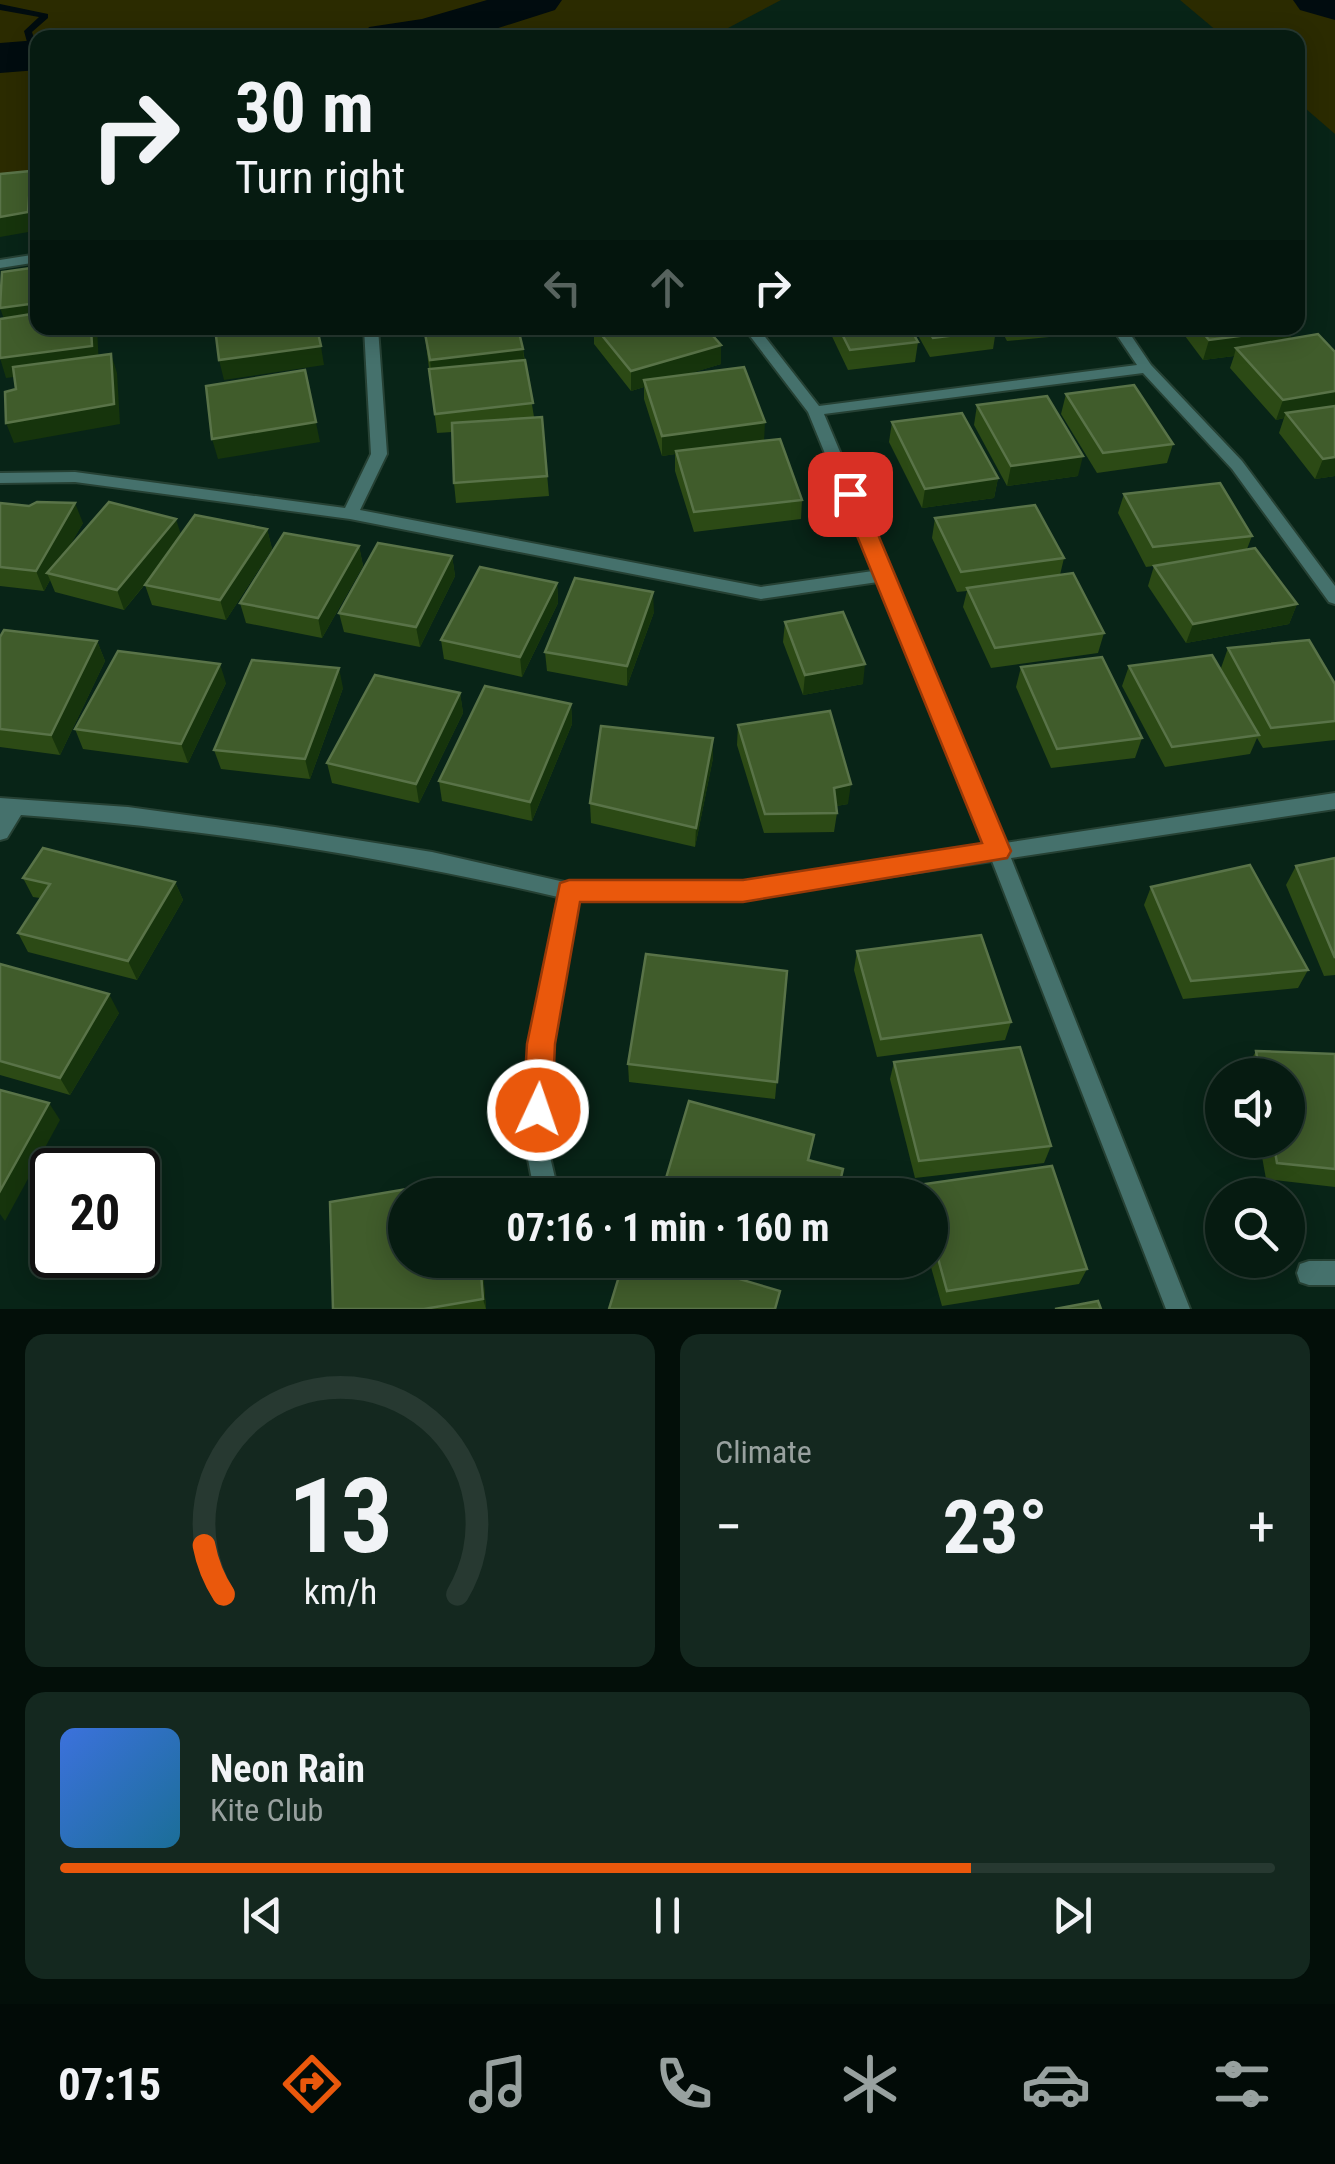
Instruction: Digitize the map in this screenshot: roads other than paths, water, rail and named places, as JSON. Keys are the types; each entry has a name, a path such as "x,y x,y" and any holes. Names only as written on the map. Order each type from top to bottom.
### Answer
{"lane":[{"path":"0,264 30,259"},
{"path":"350,514 379,454 371,335"},
{"path":"755,335 815,411 998,851 1178,1309"},
{"path":"1123,335 1146,368 1237,465 1335,598"},
{"path":"815,411 1146,368"},
{"path":"0,478 75,477 350,514 761,594 882,576"},
{"path":"0,832 8,808 128,816 275,834 432,860 569,891 743,891 1335,801"},
{"path":"543,1178 536,1144 541,1044 569,891"},
{"path":"1310,1273 1335,1273"}],"waterway":[{"path":"521,0 521,6"},
{"path":"440,30 538,0"},
{"path":"1317,0 1335,5"},
{"path":"0,7 45,16 28,31 30,40"},
{"path":"0,58 30,56"}]}
